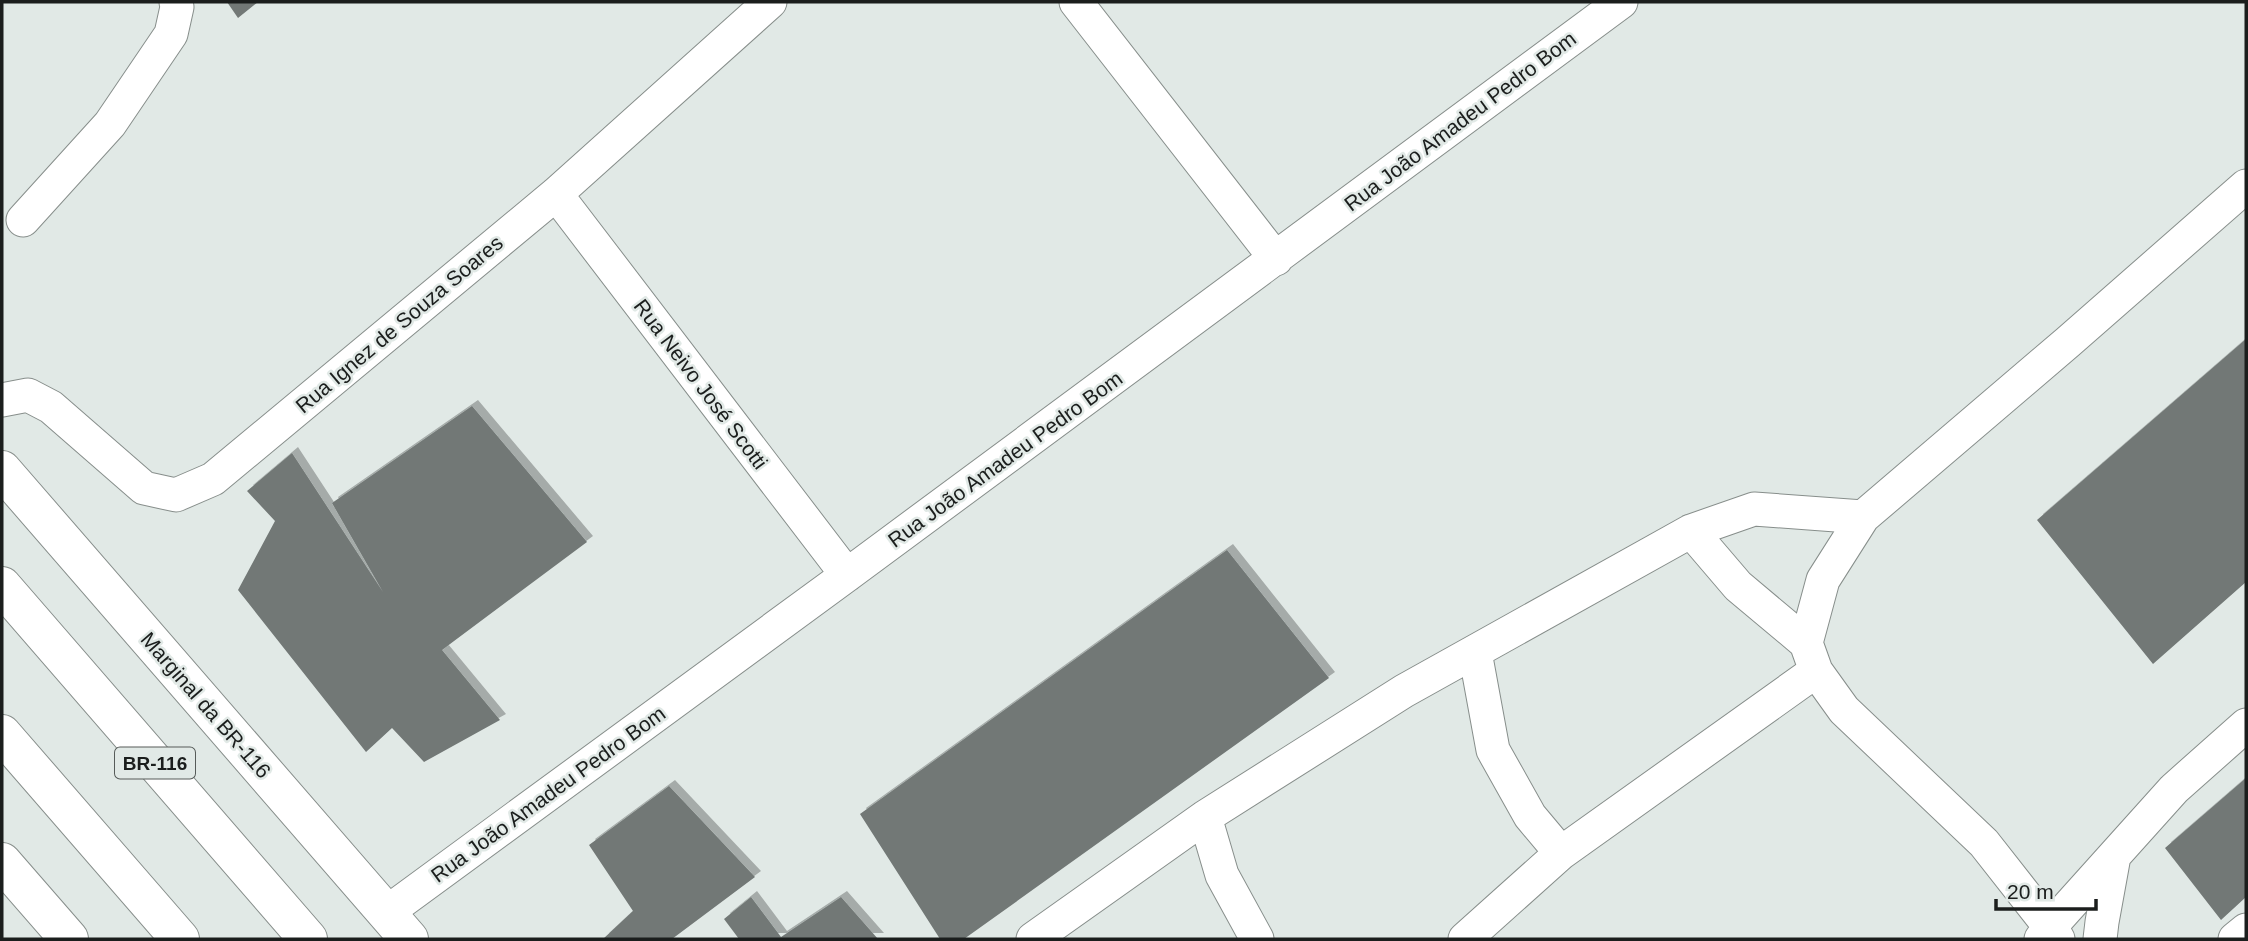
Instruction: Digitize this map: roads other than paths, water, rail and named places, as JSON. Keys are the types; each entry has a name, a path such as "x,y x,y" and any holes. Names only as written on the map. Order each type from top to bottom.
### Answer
{"main road":[{"name":"Marginal da BR-116","path":"2,470 398,926"},
{"name":"BR-116","path":"2,586 308,939"},
{"path":"2,734 180,939"},
{"path":"2,862 58,933"}],"street":[{"path":"23,220 110,124 171,34 176,2"},
{"name":"Rua Ignez de Souza Soares","path":"2,400 28,395 51,407 144,488 176,495 213,479 556,194 770,2"},
{"path":"1076,2 1276,259"},
{"name":"Rua João Amadeu Pedro Bom","path":"398,926 847,575 1621,2"},
{"path":"1465,939 1561,853 1811,657 1823,580 1863,517 2246,186"},
{"name":"Rua Neivo José Scotti","path":"556,194 847,575"},
{"path":"1033,939 1205,817 1404,691 1691,531 1754,509 1863,517"},
{"path":"1691,531 1738,586 1811,657 1844,710 1984,843 2050,935 2174,789 2246,725"},
{"path":"1475,652 1493,750 1530,816 1561,853"},
{"path":"1205,817 1222,875 1257,939"},
{"path":"2101,939 2115,856"},
{"path":"2235,939 2246,930"}]}
